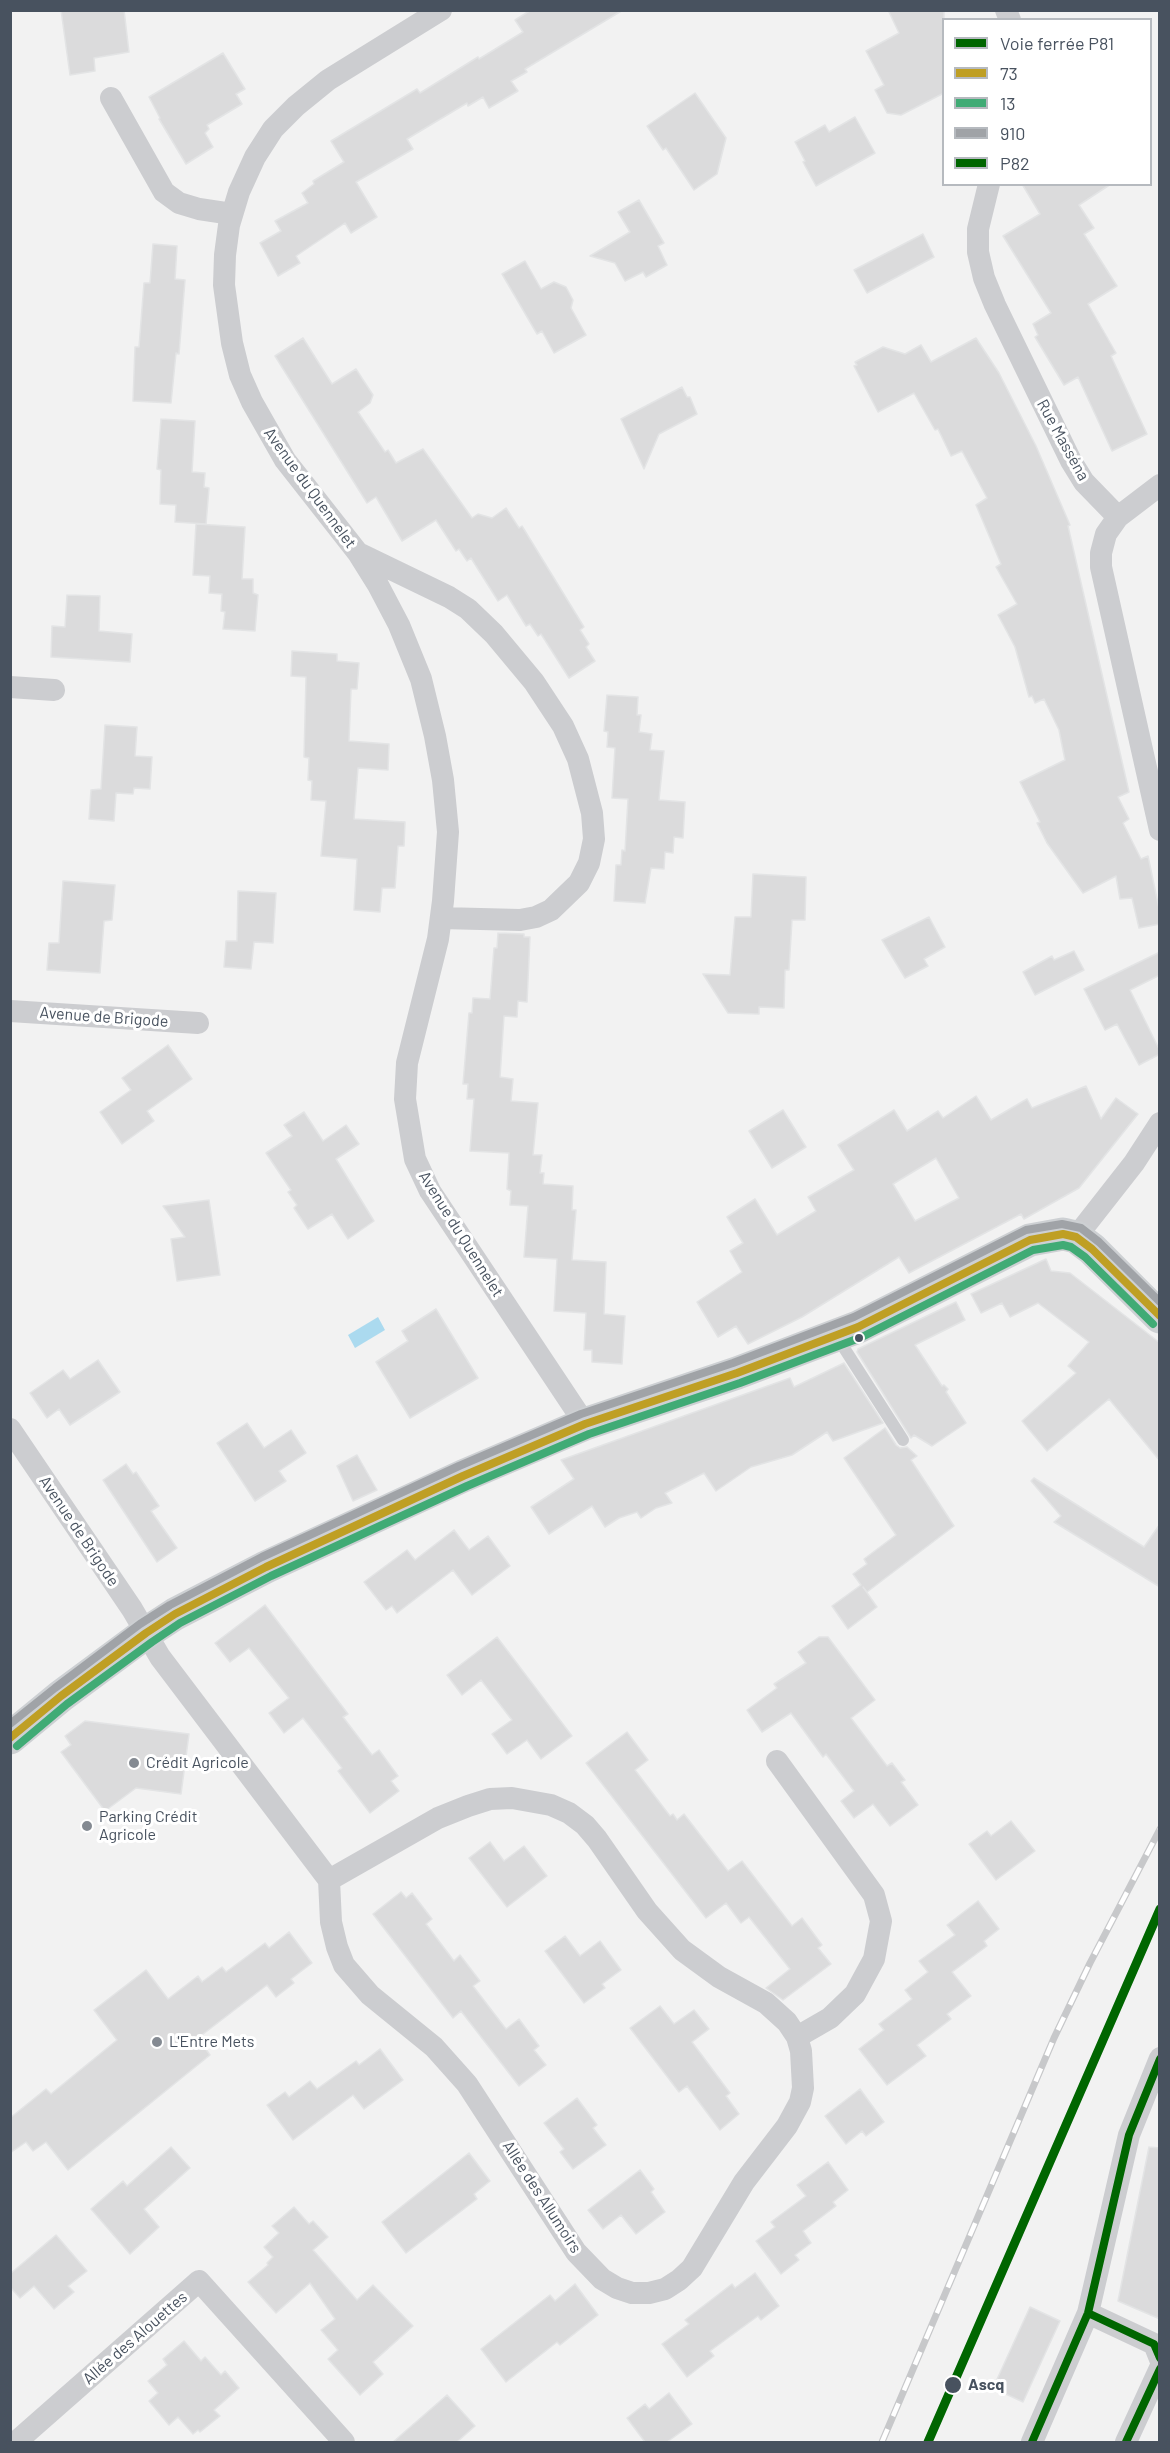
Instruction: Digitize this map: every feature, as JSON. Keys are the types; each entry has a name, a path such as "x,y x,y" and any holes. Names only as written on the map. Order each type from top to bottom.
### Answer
{"street":[{"name":"Avenue du Quennelet","path":"441,10 328,80 296,106 273,129 255,157 232,214 225,255 224,285 232,344 240,375 256,411 285,460 358,553 378,585 421,679 435,736 443,780 448,832 441,918 430,977 407,1063 405,1100 415,1159 430,1191 585,1424"},
{"path":"111,98 164,192 179,203 232,214"},
{"name":"Rue Masséna","path":"989,186 978,229 978,252 984,278 1071,461 1084,482 1118,517"},
{"path":"1160,485 1118,517 1107,534 1101,553 1101,567 1160,830"},
{"name":"Avenue du Quennelet","path":"358,553 449,597 468,609 494,634 534,682 563,726 578,759 592,813 594,839 589,863 579,883 551,910 536,918 520,920 441,918"},
{"path":"10,687 54,690"},
{"name":"Avenue de Brigode","path":"10,1011 198,1023"},
{"path":"1076,1237 1127,1173 1160,1123"},
{"path":"10,1738 61,1696 146,1633 176,1614 275,1562 463,1476 585,1424 737,1373 836,1335 1030,1240 1063,1234 1076,1237 1160,1317"},
{"name":"Avenue de Brigode","path":"10,1429 146,1633"},
{"path":"146,1633 160,1657 329,1880"},
{"path":"777,1761 874,1895 881,1920 874,1959 865,1980 855,1994 830,2018 796,2037"},
{"name":"Allée des Allumoirs","path":"512,1798 551,1805 569,1813 585,1825 646,1911 682,1950 719,1977 766,2003 787,2022 796,2037 803,2068 800,2102 791,2121 744,2182 692,2268 672,2284 650,2293 632,2293 617,2288 602,2279 576,2252 457,2071 434,2047 370,1995 344,1965 330,1922 329,1880 438,1818 468,1806 490,1799 512,1798"},
{"path":"1032,2442 1089,2313 1126,2143 1160,2058"},
{"name":"Allée des Alouettes","path":"16,2442 199,2281 344,2442"},
{"path":"1089,2313 1158,2346"},
{"path":"1126,2442 1160,2368"}],"lane":[{"path":"836,1335 903,1440"}],"water":[{"path":"378,1317 385,1330 355,1348 348,1335"}],"building":[{"path":"61,10 124,10 129,52 94,58 95,71 70,75"},
{"path":"531,10 623,10 525,69 527,72 511,81 518,91 489,108 483,97 468,106 467,103 407,139 413,149 356,182 377,217 351,233 345,223 296,256 300,263 278,276 260,243 281,231 275,221 308,203 302,193 314,184 313,181 344,162 331,141 417,89 420,93 523,32 515,20"},
{"path":"888,10 944,10 944,18 942,18 942,94 901,115 887,113 875,90 884,85 866,51 899,33"},
{"path":"223,53 245,89 236,94 242,104 207,125 209,129 205,133 213,147 186,164 159,119 149,97"},
{"path":"695,93 726,138 717,174 694,190 666,148 663,150 647,126"},
{"path":"855,117 875,153 816,186 795,142 825,125 829,132"},
{"path":"1023,186 1108,186 1079,205 1094,228 1084,234 1117,286 1088,304 1116,353 1111,356 1147,434 1112,451 1078,377 1064,385 1035,337 1038,335 1033,324 1051,313 1003,236 1040,214"},
{"path":"639,200 664,243 658,246 667,265 646,277 643,272 625,281 615,263 590,256 630,232 618,212"},
{"path":"923,234 934,257 867,293 854,270"},
{"path":"153,244 177,246 175,279 185,280 179,354 176,353 171,403 133,401 135,347 139,347 144,283 150,283"},
{"path":"525,261 541,289 554,282 566,287 573,300 571,308 586,335 554,353 542,331 537,334 502,274"},
{"path":"303,338 332,384 356,369 373,395 370,403 358,412 385,452 388,450 396,463 423,449 472,518 478,514 492,518 506,508 519,528 522,526 584,627 580,630 589,644 586,647 595,661 569,678 541,634 538,636 530,624 526,626 507,595 498,601 471,558 467,561 459,549 456,551 436,520 402,541 376,497 367,503 275,356"},
{"path":"976,338 999,373 1036,446 1070,525 1068,526 1129,792 1118,797 1129,819 1123,823 1141,859 1148,856 1160,913 1160,924 1139,928 1132,898 1120,899 1116,876 1083,893 1047,843 1037,823 1040,822 1020,782 1065,760 1059,730 1044,699 1035,703 1032,696 1029,697 1015,647 998,615 1017,604 996,567 1001,564 976,505 987,498 962,451 951,456 938,429 935,430 914,393 878,412 854,366 857,365 855,362 883,347 905,354 921,345 931,362"},
{"path":"682,387 687,397 690,397 697,414 659,434 644,469 621,419"},
{"path":"161,419 195,421 192,472 205,473 204,487 209,488 206,524 175,522 176,505 160,504 161,470 157,469"},
{"path":"196,524 245,527 242,579 253,579 253,593 258,595 255,631 223,629 225,612 221,611 222,594 209,593 210,576 193,575"},
{"path":"67,595 100,596 99,631 132,634 130,662 51,657 52,626 65,627"},
{"path":"292,651 337,654 337,661 359,663 357,689 351,689 349,741 389,744 388,770 358,768 354,819 405,822 404,846 398,846 395,888 382,888 380,912 354,910 357,859 321,856 326,801 311,800 312,781 308,780 309,758 304,757 306,677 291,676"},
{"path":"607,695 638,697 637,715 641,715 639,732 652,734 650,750 664,751 659,800 685,802 683,838 674,837 673,853 665,852 664,869 651,868 645,903 614,901 616,865 621,865 622,850 625,851 628,799 612,798 615,748 607,747 608,732 604,731"},
{"path":"105,725 137,727 135,756 152,757 150,789 134,788 133,794 116,793 114,821 89,819 91,790 101,789"},
{"path":"753,874 806,877 805,920 792,920 789,970 785,970 784,1008 759,1007 759,1014 728,1013 703,974 730,975 735,917 751,917"},
{"path":"63,881 115,885 112,920 104,921 100,973 47,970 49,943 59,943"},
{"path":"238,891 276,893 273,943 254,942 251,969 224,967 226,941 237,941"},
{"path":"929,917 945,947 924,959 928,966 905,978 882,940"},
{"path":"498,933 524,934 524,937 530,937 527,1002 518,1001 517,1017 504,1016 500,1077 513,1079 511,1101 538,1103 533,1155 542,1155 540,1173 544,1173 543,1184 573,1186 572,1210 576,1210 572,1260 606,1262 604,1314 625,1316 622,1364 592,1362 592,1350 584,1350 586,1313 554,1311 557,1259 524,1257 528,1206 510,1205 511,1191 507,1189 509,1153 470,1151 474,1099 467,1099 468,1084 463,1084 469,1013 472,1013 473,998 490,999 494,948 497,948"},
{"path":"1074,951 1084,970 1035,995 1023,972 1052,956 1054,960"},
{"path":"1160,952 1160,975 1130,990 1160,1051 1160,1054 1139,1065 1117,1024 1105,1030 1084,989"},
{"path":"168,1045 192,1079 147,1111 154,1121 122,1144 100,1112 131,1090 122,1078"},
{"path":"1086,1086 1101,1119 1116,1098 1138,1114 1079,1188 1024,1219 1021,1214 909,1273 899,1257 802,1317 748,1344 736,1326 718,1337 697,1302 742,1272 730,1251 743,1243 727,1217 755,1199 777,1235 816,1211 808,1197 854,1170 838,1145 894,1110 907,1131 938,1111 943,1118 976,1096 991,1120 1027,1099 1032,1108","holes":["936,1158 959,1198 915,1221 893,1184"]},
{"path":"783,1110 806,1147 772,1168 749,1131"},
{"path":"304,1112 323,1141 346,1125 359,1144 336,1159 374,1221 348,1239 332,1214 308,1229 294,1208 297,1205 288,1192 291,1190 266,1153 292,1136 284,1125"},
{"path":"209,1200 220,1275 177,1281 171,1239 185,1237 163,1206"},
{"path":"1046,1259 1051,1271 1070,1273 1160,1343 1160,1461 1109,1399 1047,1451 1022,1421 1076,1373 1068,1366 1089,1342 1038,1303 1010,1317 1002,1303 981,1313 971,1294"},
{"path":"956,1302 965,1320 915,1345 942,1386 948,1389 946,1392 966,1423 932,1446 914,1435 911,1438 857,1352 858,1349"},
{"path":"436,1309 478,1378 410,1418 376,1362 408,1341 402,1331"},
{"path":"98,1360 120,1392 70,1425 59,1409 47,1418 30,1393 63,1370 70,1379"},
{"path":"844,1363 883,1423 833,1441 827,1432 792,1455 751,1467 716,1491 704,1473 665,1493 672,1503 656,1508 641,1518 637,1512 619,1518 605,1527 592,1506 549,1534 531,1507 574,1479 561,1460 790,1378 794,1387"},
{"path":"247,1423 264,1448 291,1430 306,1453 279,1471 286,1481 255,1501 217,1443"},
{"path":"885,1428 896,1445 900,1448 907,1447 917,1456 911,1460 954,1526 867,1592 863,1587 877,1607 848,1629 832,1606 861,1585 853,1574 867,1564 864,1559 896,1535 844,1458"},
{"path":"357,1455 377,1490 353,1501 337,1466"},
{"path":"126,1464 133,1474 136,1472 159,1506 151,1511 177,1548 157,1562 103,1480"},
{"path":"1034,1478 1144,1547 1160,1524 1160,1587 1054,1522 1061,1516 1031,1481"},
{"path":"454,1530 469,1550 488,1536 510,1566 472,1595 453,1570 397,1613 392,1606 386,1610 364,1582 407,1550 415,1560"},
{"path":"265,1605 348,1714 343,1717 372,1755 379,1750 398,1776 391,1781 399,1791 370,1813 338,1771 342,1768 303,1718 284,1733 269,1713 289,1698 249,1648 230,1662 215,1643"},
{"path":"497,1637 572,1736 541,1759 527,1740 507,1754 492,1734 512,1720 481,1680 462,1695 447,1675"},
{"path":"819,1637 828,1637 875,1700 851,1718 887,1766 892,1763 905,1780 901,1782 918,1805 890,1826 873,1804 854,1818 841,1801 854,1791 826,1754 823,1757 791,1713 762,1732 747,1710 777,1688 774,1684 806,1663 798,1652"},
{"name":"Crédit Agricole","path":"85,1721 189,1734 181,1794 136,1788 105,1811 61,1752 71,1745 65,1736"},
{"path":"627,1732 648,1760 635,1770 670,1816 673,1814 677,1820 684,1814 728,1871 742,1861 792,1926 802,1918 822,1945 818,1948 831,1964 783,2000 766,1988 790,1969 749,1917 741,1923 726,1903 706,1918 586,1763"},
{"path":"1011,1821 1035,1851 996,1880 969,1844 987,1831 991,1836"},
{"path":"490,1842 504,1861 524,1846 547,1876 507,1907 469,1858"},
{"path":"401,1892 406,1898 412,1893 432,1919 426,1924 454,1961 460,1955 480,1981 473,1986 506,2029 519,2019 539,2046 534,2050 546,2065 519,2086 461,2011 453,2018 373,1914"},
{"path":"978,1901 999,1929 984,1941 987,1946 952,1972 971,1996 947,2014 951,2019 917,2045 926,2056 887,2085 859,2049 884,2030 879,2024 912,1999 905,1990 928,1972 919,1961 955,1935 947,1925"},
{"path":"289,1932 312,1963 291,1979 294,1983 276,1997 267,1985 198,2038 210,2055 68,2170 46,2142 33,2151 26,2142 10,2153 10,2118 46,2089 51,2094 117,2040 94,2010 146,1970 168,1999 198,1976 202,1982 222,1967 226,1972 265,1943 269,1948"},
{"path":"565,1936 580,1956 600,1941 621,1970 602,1984 605,1988 584,2003 545,1951"},
{"path":"660,2006 674,2024 694,2010 709,2029 692,2042 730,2093 726,2096 739,2114 720,2130 687,2086 679,2092 630,2028"},
{"path":"380,2049 403,2080 364,2109 353,2095 293,2140 267,2105 285,2092 289,2097 310,2081 317,2089 356,2061 359,2065"},
{"path":"860,2089 884,2122 866,2136 862,2131 846,2144 825,2116"},
{"path":"577,2098 597,2125 593,2128 606,2145 573,2169 560,2152 564,2149 544,2123"},
{"path":"171,2147 190,2168 144,2209 159,2227 130,2254 91,2209 123,2181 127,2186"},
{"path":"1149,2147 1160,2148 1160,2319 1118,2301"},
{"path":"469,2153 490,2181 474,2194 477,2199 406,2253 382,2222"},
{"path":"828,2162 848,2190 833,2202 836,2206 803,2231 811,2243 795,2255 799,2260 781,2274 756,2241 775,2227 771,2222 806,2196 797,2185"},
{"path":"640,2170 654,2189 651,2192 665,2212 636,2234 621,2215 603,2229 588,2210"},
{"path":"294,2207 309,2224 313,2221 328,2237 313,2250 357,2300 373,2285 413,2326 373,2362 383,2374 360,2395 328,2359 338,2350 321,2330 335,2319 310,2283 276,2313 248,2282 268,2265 267,2263 273,2257 264,2247 279,2233 272,2226"},
{"path":"56,2235 87,2271 68,2286 74,2292 54,2309 34,2286 20,2298 10,2287 10,2274"},
{"path":"755,2273 779,2306 761,2320 758,2316 710,2351 714,2356 687,2377 662,2344 689,2324 685,2320 732,2284 735,2288"},
{"path":"575,2284 598,2315 560,2345 557,2342 506,2382 481,2349 550,2295 555,2301"},
{"name":"Ascq","path":"1030,2307 1060,2321 1023,2402 993,2388"},
{"path":"184,2341 201,2361 205,2357 221,2375 225,2371 239,2388 214,2410 220,2416 200,2432 198,2430 193,2434 178,2417 169,2425 149,2401 158,2393 148,2381 167,2365 163,2359"},
{"path":"669,2393 692,2424 667,2442 645,2442 627,2418 645,2404 649,2409"},
{"path":"447,2395 475,2426 457,2442 393,2442"}],"railway":[{"path":"882,2442 1054,2038 1090,1963 1160,1829"}],"rail line":[{"name":"P81","path":"928,2442 1160,1909"}],"transit line":[{"name":"910","path":"10,1724 140,1624 170,1605 262,1557 459,1466 581,1414 733,1363 854,1317 1026,1230 1062,1224 1081,1228 1099,1242 1160,1302"},
{"name":"73","path":"10,1738 61,1696 146,1633 175,1614 266,1567 463,1476 585,1424 737,1373 858,1327 1030,1240 1063,1234 1076,1237 1092,1249 1160,1316"},
{"name":"13","path":"17,1746 67,1704 180,1623 271,1576 467,1486 589,1434 740,1383 862,1337 1033,1250 1063,1245 1071,1247 1085,1257 1153,1324"},
{"name":"P82","path":"1032,2442 1088,2313 1129,2135 1160,2059"},
{"name":"P82","path":"1088,2313 1154,2344 1160,2358"},
{"name":"P82","path":"1126,2442 1160,2369"}],"place":[{"name":"Crédit Agricole","path":"134,1763"},
{"name":"Parking Crédit Agricole","path":"87,1826"},
{"name":"L'Entre Mets","path":"157,2042"},
{"name":"Ascq","path":"953,2385"}]}
